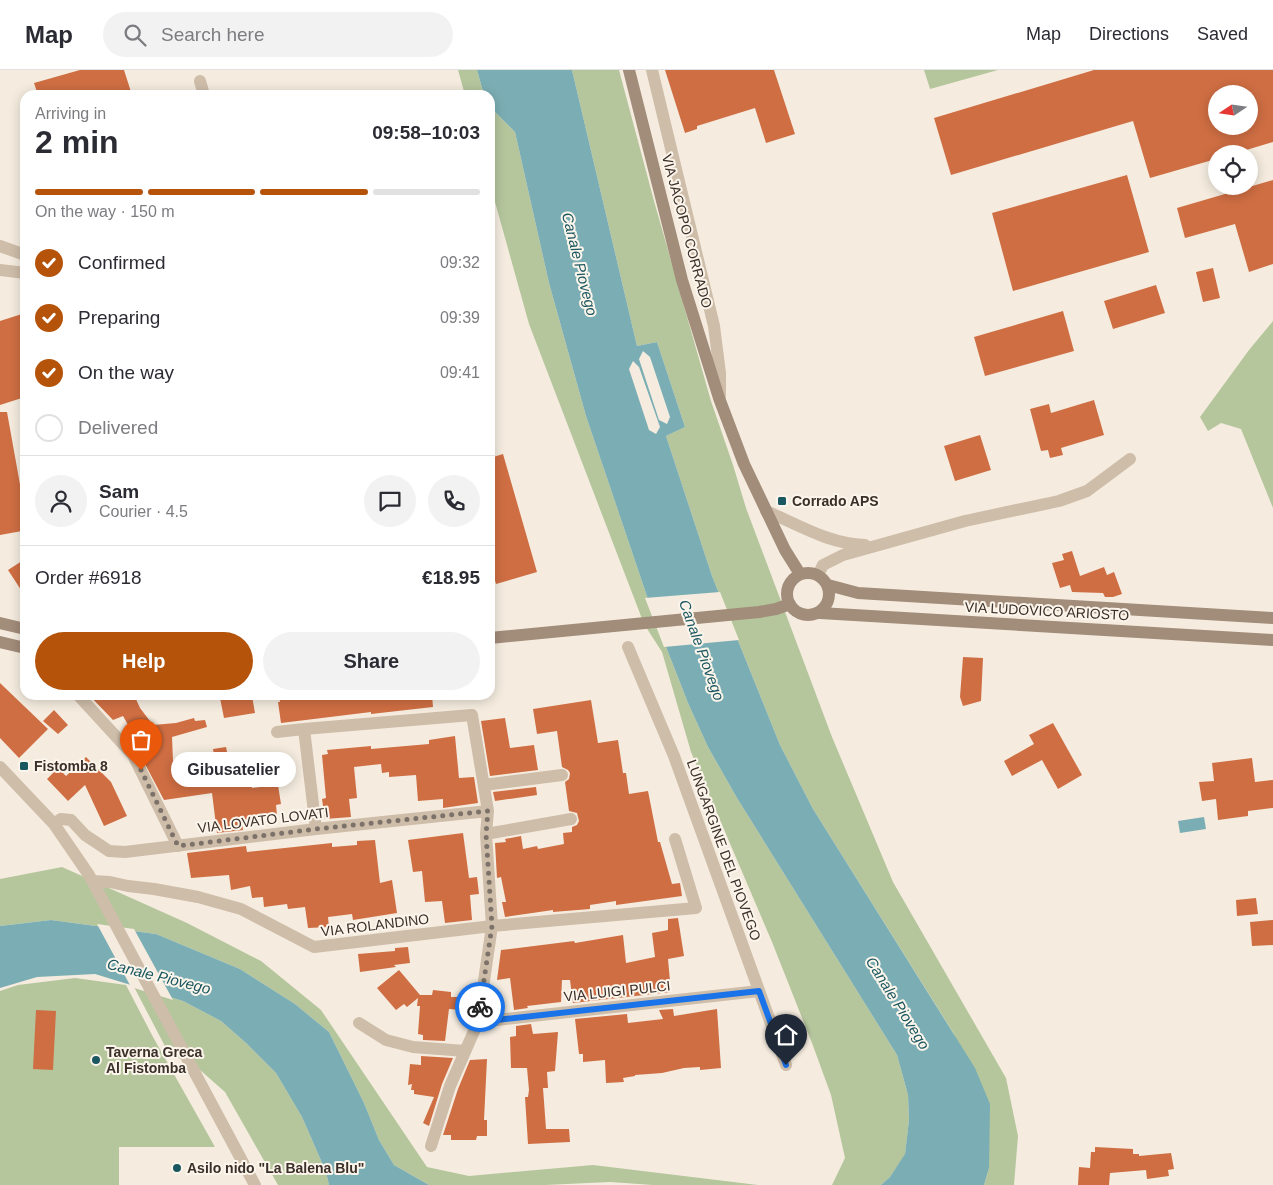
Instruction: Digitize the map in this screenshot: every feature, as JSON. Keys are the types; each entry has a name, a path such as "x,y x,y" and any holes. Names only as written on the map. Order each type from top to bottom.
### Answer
{"main road":[{"name":"VIA JACOPO CORRADO","path":"629,70 682,280 720,398 744,464 784,550 800,574"},
{"path":"809,572 818,575 828,585 829,600 827,605 820,613 812,616 800,615 790,604 787,596 788,587 792,580 800,574 809,572"},
{"name":"VIA LUDOVICO ARIOSTO","path":"828,585 858,593 1273,618"},
{"path":"495,638 759,612 790,604"},
{"name":"VIA LUDOVICO ARIOSTO","path":"820,613 1273,640"},
{"path":"0,623 20,628"},
{"path":"0,642 20,647"}],"street":[{"name":"VIA JACOPO CORRADO","path":"652,70 714,326 720,372 720,398"},
{"path":"200,81 203,90"},
{"path":"0,246 20,253"},
{"path":"0,270 20,272"},
{"path":"818,575 823,565 843,555 965,521 1060,501 1087,491 1130,459"},
{"path":"766,511 822,537 856,545 876,546"},
{"name":"LUNGARGINE DEL PIOVEGO","path":"628,647 674,756 786,1065"},
{"path":"83,700 134,755 178,846"},
{"path":"277,732 472,715 488,811 486,834 492,926 478,1022 450,1086 430,1146"},
{"path":"304,729 316,829"},
{"path":"0,767 54,824 93,881 255,1185"},
{"path":"484,785 562,775"},
{"name":"VIA LOVATO LOVATI","path":"54,824 61,819 70,820 86,836 109,851 125,852 488,811"},
{"path":"486,834 571,820"},
{"name":"VIA ROLANDINO","path":"93,881 110,882 198,897 240,909 314,947 492,926 696,908 675,839"},
{"name":"VIA LUIGI PULCI","path":"478,1022 759,991"},
{"path":"359,1023 386,1040 413,1047 465,1051"}],"green space":[{"path":"458,70 477,70 483,90 464,90"},
{"path":"572,70 619,70 711,401 746,508 832,737 893,882 1006,1078 1018,1136 1014,1185 984,1185 989,1168 954,1034 813,809 780,745 712,576 666,436 685,427 657,342 637,346"},
{"path":"924,70 998,70 930,89"},
{"path":"495,112 515,132 549,283 586,416 652,611 688,703 708,747 737,798 897,1055 908,1095 909,1120 905,1155 890,1177 881,1185 832,1185 845,1158 831,1095 772,942 691,752 662,652 644,624 529,324 495,202"},
{"path":"1273,321 1273,508 1241,429 1221,423 1208,431 1200,417 1249,350"},
{"path":"62,867 187,923 261,961 321,1010 427,1167 469,1176 593,1165 758,1185 653,1185 610,1182 545,1185 429,1185 394,1165 379,1140 364,1103 329,1032 295,1004 240,969 156,934 51,920 0,926 0,879"},
{"path":"75,978 126,985 215,1147 119,1147 119,1185 0,1185 0,991 18,985"},
{"path":"133,985 183,1001 221,1021 276,1073 302,1117 326,1172 329,1185 278,1185 225,1092 200,1070 168,1052"}],"water":[{"name":"Canale Piovego","path":"477,70 572,70 637,346 657,342 685,427 666,436 712,576 780,745 813,809 975,1068 990,1104 989,1168 984,1185 881,1185 890,1177 905,1154 909,1120 908,1095 897,1055 737,798 708,747 688,703 652,611 586,416 549,283 515,132 495,112 495,90 483,90","holes":["643,351 650,357 670,417 667,424 659,420 639,359","633,361 639,367 660,427 656,434 649,430 629,369"]},
{"path":"1204,817 1206,829 1180,833 1178,821"},
{"name":"Canale Piovego","path":"51,920 156,934 240,969 295,1004 329,1032 364,1103 379,1140 394,1165 429,1185 329,1185 326,1172 302,1117 276,1073 221,1021 183,1001 95,974 37,977 0,988 0,926"}],"pier":[{"path":"720,592 739,640 664,647 645,598"},
{"path":"97,924 134,929 173,1000 131,987"}],"building":[{"path":"80,70 124,70 130,90 36,90 34,83"},
{"path":"665,70 774,70 795,134 766,143 755,108 697,126 697,129 685,133"},
{"path":"1094,70 1273,70 1273,142 1258,146 1208,145 1208,161 1150,178 1133,121 951,175 934,118"},
{"path":"1127,175 1149,252 1013,291 992,213"},
{"path":"1273,180 1273,264 1249,272 1235,224 1185,238 1177,208 1222,195 1258,195 1258,184"},
{"path":"1213,268 1220,298 1203,302 1196,272"},
{"path":"1156,285 1165,313 1113,329 1104,301"},
{"path":"1063,311 1074,351 985,376 974,337"},
{"path":"20,315 20,399 0,405 0,321"},
{"path":"1094,400 1104,435 1061,448 1063,455 1050,458 1048,450 1041,451 1030,409 1049,404 1051,413"},
{"path":"0,412 7,412 20,484 20,531 0,535"},
{"path":"980,435 991,470 955,481 944,446"},
{"path":"503,454 537,572 496,584 495,581 495,456"},
{"path":"1072,551 1080,576 1104,567 1107,575 1114,572 1122,594 1105,597 1103,593 1072,592 1070,585 1060,588 1052,563 1064,560 1062,554"},
{"path":"20,562 20,588 8,570"},
{"path":"963,657 983,658 981,701 963,706 960,697"},
{"path":"0,683 48,729 19,758 0,738"},
{"path":"94,700 136,700 153,725 176,723 194,718 195,721 205,720 207,727 172,737 173,761 214,755 213,749 226,747 232,776 237,775 238,784 251,782 252,788 278,785 281,804 276,805 277,816 242,821 243,830 217,833 212,793 164,800 136,747 135,737 123,716 113,720"},
{"path":"220,700 253,700 255,713 224,718"},
{"path":"280,700 432,700 433,707 371,714 371,712 281,723 278,702 280,702"},
{"path":"591,700 598,743 618,740 623,773 626,773 629,794 648,791 658,842 660,842 672,884 680,883 682,896 616,905 616,901 590,905 590,909 553,912 553,910 505,917 502,902 506,902 501,877 497,878 495,843 506,842 505,839 521,836 523,849 537,846 538,849 564,844 563,833 572,832 572,827 577,825 579,821 577,813 569,811 565,782 569,779 570,773 562,767 557,731 537,734 533,709"},
{"path":"54,710 68,725 58,734 43,721"},
{"path":"505,718 510,748 534,745 538,770 490,776 481,721"},
{"path":"1053,723 1082,775 1058,789 1042,760 1012,776 1004,761 1034,744 1029,735"},
{"path":"455,736 459,778 474,777 478,803 443,808 443,799 418,801 416,775 389,777 389,772 382,773 381,764 354,767 357,798 349,799 351,817 325,819 322,799 326,798 322,755 328,754 327,750 371,746 371,749 429,744 429,740"},
{"path":"86,757 111,782 127,816 104,826 85,785 68,801 47,779 58,768 66,776"},
{"path":"1252,758 1255,782 1273,780 1273,808 1248,811 1248,816 1218,820 1216,799 1202,801 1199,782 1214,781 1212,763"},
{"path":"536,787 537,795 495,801 493,792"},
{"path":"463,833 469,878 477,877 479,894 470,895 472,920 445,923 442,901 425,902 422,871 413,872 408,840"},
{"path":"375,840 380,883 392,880 397,913 353,920 352,914 328,917 329,927 308,928 305,907 288,909 287,904 264,907 263,897 252,898 250,886 231,890 229,875 191,878 187,853 246,846 247,852 332,843 332,847 357,845 357,841"},
{"path":"1256,898 1258,914 1237,916 1236,900"},
{"path":"678,918 684,956 668,959 671,992 573,1003 570,980 562,980 561,1002 527,1006 528,1008 514,1010 510,978 497,980 501,950 574,941 575,943 623,935 626,963 655,957 652,933 668,930 668,919"},
{"path":"1273,920 1273,945 1252,946 1250,922"},
{"path":"408,947 410,963 360,972 358,954 395,951 395,948"},
{"path":"399,970 420,995 432,995 433,990 451,992 451,997 463,997 462,1010 449,1009 445,1041 423,1040 423,1035 418,1034 420,1006 417,1006 418,998 407,1007 404,1004 396,1010 377,988"},
{"path":"673,1009 674,1016 717,1009 721,1068 700,1070 700,1067 684,1068 662,1073 635,1075 623,1078 624,1082 606,1083 605,1060 583,1062 583,1054 579,1054 575,1019 627,1014 628,1023 663,1019 659,1010"},
{"path":"36,1010 56,1011 53,1070 33,1069"},
{"path":"531,1024 533,1034 558,1032 555,1071 547,1072 548,1088 543,1088 546,1129 569,1129 570,1142 528,1144 525,1097 528,1097 529,1090 527,1068 511,1068 510,1037 516,1036 516,1026"},
{"path":"421,1056 453,1058 442,1084 429,1126 423,1123 434,1097 414,1094 414,1090 411,1090 412,1084 408,1085 410,1064 421,1065"},
{"path":"487,1059 484,1120 487,1120 487,1136 477,1136 476,1140 451,1140 451,1135 443,1135 470,1060"},
{"path":"1095,1147 1133,1149 1133,1154 1139,1154 1139,1156 1171,1153 1174,1169 1168,1170 1169,1176 1147,1179 1146,1170 1110,1173 1109,1185 1078,1185 1079,1167 1090,1168 1091,1152 1095,1152"}],"way so far":[{"path":"141,770 178,846 488,811 486,834 492,926 480,1007"}],"place":[{"name":"Corrado APS","path":"782,501"},
{"name":"Fistomba 8","path":"24,766"},
{"name":"Gibusatelier","path":"141,770"},
{"name":"Taverna Greca Al Fistomba","path":"96,1060"},
{"name":"Asilo nido \"La Balena Blu\"","path":"177,1168"}],"route":[{"path":"480,1007 478,1022 759,991 786,1065"}]}
